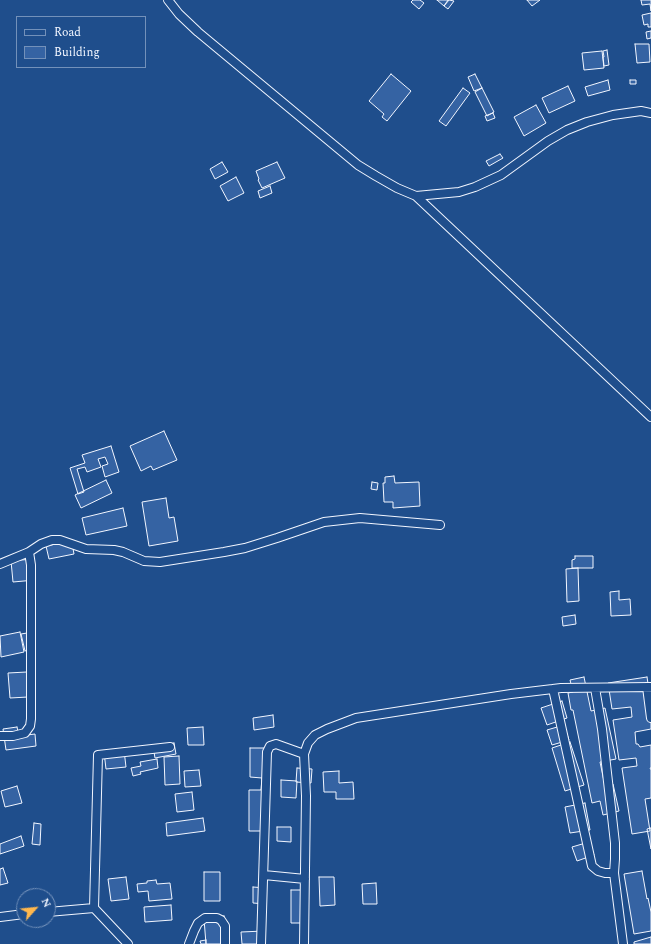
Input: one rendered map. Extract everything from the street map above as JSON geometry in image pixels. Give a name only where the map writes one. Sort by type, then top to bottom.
[{"type":"street","points":[[168,0],[179,14],[198,32],[358,164],[397,188],[416,196],[651,417]]},
{"type":"street","points":[[416,196],[459,192],[475,187],[501,174],[548,141],[567,130],[588,122],[613,115],[641,112],[651,113]]},
{"type":"street","points":[[0,564],[29,552],[41,544],[52,540],[60,540],[86,549],[114,550],[123,552],[144,561],[160,562],[245,548],[324,522],[360,518],[440,525]]},
{"type":"street","points":[[0,736],[13,736],[25,733],[30,726],[31,565],[29,552]]},
{"type":"street","points":[[304,944],[306,796],[304,754],[308,743],[315,735],[356,718],[511,694],[561,688],[649,687],[651,718]]},
{"type":"street","points":[[595,688],[602,729],[615,843],[614,874],[623,944]]},
{"type":"street","points":[[553,689],[592,866],[598,871],[614,874]]},
{"type":"street","points":[[261,944],[267,752],[270,746],[276,744],[304,754]]},
{"type":"street","points":[[128,944],[94,908],[98,755],[170,747]]},
{"type":"street","points":[[264,875],[305,879]]},
{"type":"street","points":[[56,911],[94,908]]},
{"type":"street","points":[[0,917],[16,915]]},
{"type":"street","points":[[189,944],[198,924],[205,918],[217,918],[221,920],[225,926],[225,944]]},
{"type":"building","points":[[413,0],[420,0],[424,3],[419,9],[411,2]]},
{"type":"building","points":[[437,0],[448,0],[444,6]]},
{"type":"building","points":[[449,0],[454,1],[448,9],[444,6]]},
{"type":"building","points":[[527,0],[540,0],[532,6]]},
{"type":"building","points":[[641,0],[651,0],[651,11],[650,4],[642,5]]},
{"type":"building","points":[[651,13],[651,27],[648,27],[648,24],[644,25],[642,15]]},
{"type":"building","points":[[651,31],[651,38],[647,39],[646,32]]},
{"type":"building","points":[[635,44],[649,44],[650,62],[637,63]]},
{"type":"building","points":[[607,50],[609,65],[604,66],[603,51]]},
{"type":"building","points":[[602,51],[604,68],[584,70],[582,53]]},
{"type":"building","points":[[391,74],[411,91],[387,121],[382,117],[384,114],[369,101]]},
{"type":"building","points":[[475,74],[482,88],[474,91],[468,77]]},
{"type":"building","points":[[608,80],[610,90],[588,96],[585,87]]},
{"type":"building","points":[[630,80],[636,80],[636,84],[630,84]]},
{"type":"building","points":[[568,86],[575,101],[549,113],[542,98]]},
{"type":"building","points":[[463,88],[470,93],[446,126],[439,121]]},
{"type":"building","points":[[482,88],[494,112],[487,116],[475,92]]},
{"type":"building","points":[[536,105],[546,123],[524,136],[514,117]]},
{"type":"building","points":[[493,113],[495,118],[487,121],[485,116]]},
{"type":"building","points":[[500,154],[503,158],[489,166],[486,161]]},
{"type":"building","points":[[222,162],[228,172],[215,179],[210,169]]},
{"type":"building","points":[[277,162],[285,178],[262,188],[256,171]]},
{"type":"building","points":[[236,177],[244,193],[228,201],[220,186]]},
{"type":"building","points":[[270,186],[272,193],[260,198],[258,191]]},
{"type":"building","points":[[164,431],[177,460],[153,470],[151,466],[141,471],[130,446]]},
{"type":"building","points":[[111,446],[119,472],[105,477],[102,466],[108,464],[105,457],[98,459],[101,467],[87,472],[85,467],[77,469],[84,492],[78,494],[70,468],[85,463],[82,455]]},
{"type":"building","points":[[394,476],[395,483],[419,482],[420,506],[393,508],[393,502],[384,502],[383,483],[385,483],[385,477]]},
{"type":"building","points":[[106,480],[112,493],[81,508],[75,495]]},
{"type":"building","points":[[372,482],[378,483],[377,490],[371,489]]},
{"type":"building","points":[[166,498],[169,518],[174,517],[178,541],[149,546],[142,502]]},
{"type":"building","points":[[123,508],[127,526],[86,535],[82,518]]},
{"type":"building","points":[[66,542],[72,543],[74,554],[49,559],[46,546]]},
{"type":"building","points":[[575,556],[593,556],[593,568],[572,568],[572,560],[575,559]]},
{"type":"building","points":[[32,559],[35,580],[13,582],[11,561]]},
{"type":"building","points":[[578,568],[579,601],[567,602],[566,569]]},
{"type":"building","points":[[619,591],[619,600],[630,599],[631,615],[611,616],[610,592]]},
{"type":"building","points":[[575,615],[576,624],[563,626],[562,617]]},
{"type":"building","points":[[20,632],[24,652],[1,657],[0,636]]},
{"type":"building","points":[[27,633],[31,649],[25,651],[21,634]]},
{"type":"building","points":[[27,672],[28,697],[10,698],[8,673]]},
{"type":"building","points":[[584,677],[591,711],[605,708],[616,759],[600,762],[605,786],[613,784],[619,811],[603,815],[600,801],[592,803],[573,710],[571,710],[568,693],[573,692],[570,680]]},
{"type":"building","points":[[647,677],[649,690],[651,693],[651,729],[635,732],[636,744],[640,747],[651,745],[651,798],[645,799],[650,831],[632,834],[622,768],[637,766],[636,758],[619,760],[613,720],[632,717],[631,707],[612,709],[608,683]]},
{"type":"building","points":[[562,701],[567,718],[547,725],[541,708]]},
{"type":"building","points":[[273,715],[274,727],[254,730],[253,718]]},
{"type":"building","points":[[564,725],[569,740],[552,745],[547,730]]},
{"type":"building","points":[[17,727],[19,736],[35,734],[36,746],[6,750],[3,729]]},
{"type":"building","points":[[203,727],[204,745],[188,745],[187,728]]},
{"type":"building","points":[[570,742],[584,785],[565,791],[552,748]]},
{"type":"building","points":[[174,743],[176,754],[155,758],[153,746]]},
{"type":"building","points":[[250,748],[270,748],[268,831],[249,831],[249,790],[261,790],[262,778],[250,777]]},
{"type":"building","points":[[124,750],[126,767],[106,769],[104,752]]},
{"type":"building","points":[[179,756],[180,784],[165,785],[164,757]]},
{"type":"building","points":[[157,759],[158,768],[140,772],[141,774],[133,776],[131,768],[141,766],[140,762]]},
{"type":"building","points":[[297,768],[312,769],[311,783],[296,782]]},
{"type":"building","points":[[199,770],[201,786],[185,787],[184,771]]},
{"type":"building","points":[[339,771],[339,783],[353,782],[354,799],[336,799],[336,792],[324,792],[323,772]]},
{"type":"building","points":[[281,780],[297,781],[296,798],[281,797]]},
{"type":"building","points":[[17,786],[22,803],[5,807],[1,791]]},
{"type":"building","points":[[192,792],[194,810],[177,812],[175,794]]},
{"type":"building","points":[[585,803],[590,830],[570,833],[565,807]]},
{"type":"building","points":[[203,818],[205,831],[167,836],[166,823]]},
{"type":"building","points":[[34,823],[41,824],[40,845],[32,844]]},
{"type":"building","points":[[277,827],[291,827],[291,842],[277,841]]},
{"type":"building","points":[[651,828],[651,849],[647,829]]},
{"type":"building","points":[[21,836],[24,846],[0,854],[0,844]]},
{"type":"building","points":[[589,842],[594,855],[577,861],[572,847]]},
{"type":"building","points":[[3,868],[8,883],[0,885],[0,869]]},
{"type":"building","points":[[642,871],[651,912],[651,931],[634,934],[624,874]]},
{"type":"building","points":[[204,872],[220,872],[220,901],[204,901]]},
{"type":"building","points":[[126,877],[129,899],[111,901],[108,879]]},
{"type":"building","points":[[319,877],[334,877],[335,905],[320,906]]},
{"type":"building","points":[[156,880],[157,884],[170,883],[172,899],[149,901],[148,891],[138,892],[137,884]]},
{"type":"building","points":[[376,883],[377,904],[363,904],[362,884]]},
{"type":"building","points":[[253,887],[266,888],[266,904],[253,903]]},
{"type":"building","points":[[291,890],[308,890],[307,923],[291,923]]},
{"type":"building","points":[[171,905],[172,920],[145,922],[144,907]]},
{"type":"building","points":[[224,916],[227,944],[206,944],[204,919]]},
{"type":"building","points":[[264,931],[260,944],[242,944],[241,932]]},
{"type":"building","points":[[651,937],[651,944],[634,944],[634,942]]},
{"type":"building","points":[[206,940],[206,944],[201,944],[200,941]]}]
